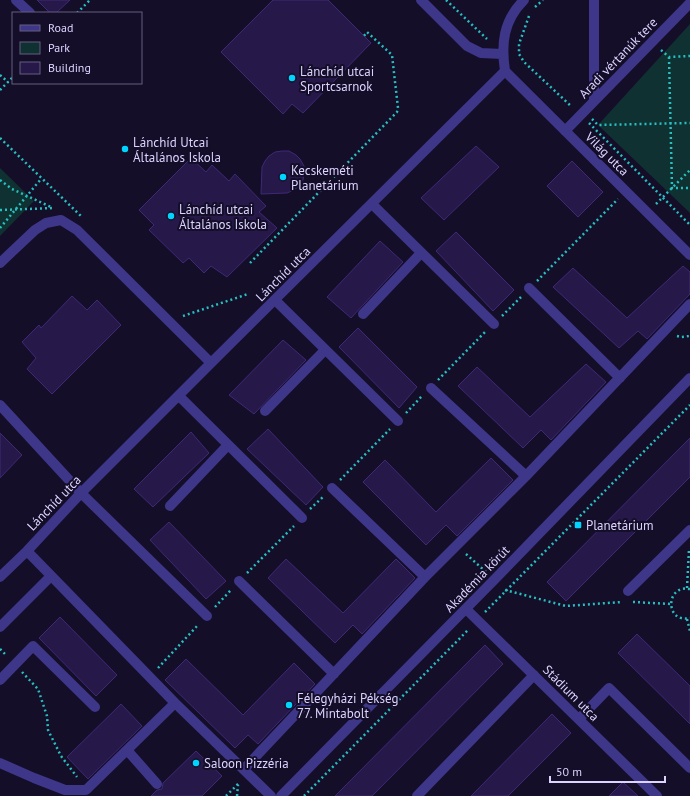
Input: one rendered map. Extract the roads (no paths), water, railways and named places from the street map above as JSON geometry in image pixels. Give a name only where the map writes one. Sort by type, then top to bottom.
[{"type":"street","points":[[16,0],[29,12]]},
{"type":"street","points":[[421,0],[467,46],[481,52],[502,54]]},
{"type":"street","points":[[505,72],[502,54],[506,27],[517,8],[524,0]]},
{"type":"street","points":[[594,0],[594,102]]},
{"type":"street","name":"Aradi vértanúk tere","points":[[565,131],[687,4]]},
{"type":"street","name":"Világ utca","points":[[505,72],[690,255]]},
{"type":"street","name":"Lánchíd utca","points":[[0,578],[81,493],[505,72]]},
{"type":"street","points":[[372,204],[494,324]]},
{"type":"street","points":[[0,263],[35,230],[46,223],[62,220],[77,230],[211,363]]},
{"type":"street","points":[[363,314],[421,253]]},
{"type":"street","points":[[529,288],[620,378]]},
{"type":"street","points":[[275,300],[398,421]]},
{"type":"street","points":[[246,771],[425,577],[526,476],[690,304]]},
{"type":"street","points":[[265,411],[325,350]]},
{"type":"street","name":"Akadémia körút","points":[[282,796],[690,378]]},
{"type":"street","points":[[431,388],[526,476]]},
{"type":"street","points":[[179,396],[302,518]]},
{"type":"street","points":[[0,405],[81,493],[207,616]]},
{"type":"street","points":[[170,506],[228,445]]},
{"type":"street","points":[[332,488],[425,577]]},
{"type":"street","points":[[628,592],[690,530]]},
{"type":"street","points":[[26,552],[175,703],[271,796]]},
{"type":"street","points":[[0,627],[51,576]]},
{"type":"street","points":[[239,581],[334,674]]},
{"type":"street","name":"Stádium utca","points":[[466,609],[657,796]]},
{"type":"street","points":[[0,680],[33,646],[94,707]]},
{"type":"street","points":[[417,796],[534,675]]},
{"type":"street","points":[[579,719],[609,688],[690,768]]},
{"type":"street","points":[[0,762],[34,778],[65,790],[86,790],[175,703]]},
{"type":"street","points":[[127,750],[157,784]]},
{"type":"place","name":"Lánchíd utcai Sportcsarnok","points":[[292,78]]},
{"type":"place","name":"Lánchíd Utcai Általános Iskola","points":[[125,149]]},
{"type":"place","name":"Kecskeméti Planetárium","points":[[283,177]]},
{"type":"place","name":"Lánchíd utcai Általános Iskola","points":[[171,216]]},
{"type":"place","name":"Planetárium","points":[[578,525]]},
{"type":"place","name":"Félegyházi Pékség 77. Mintabolt","points":[[289,705]]},
{"type":"place","name":"Saloon Pizzéria","points":[[196,763]]}]
